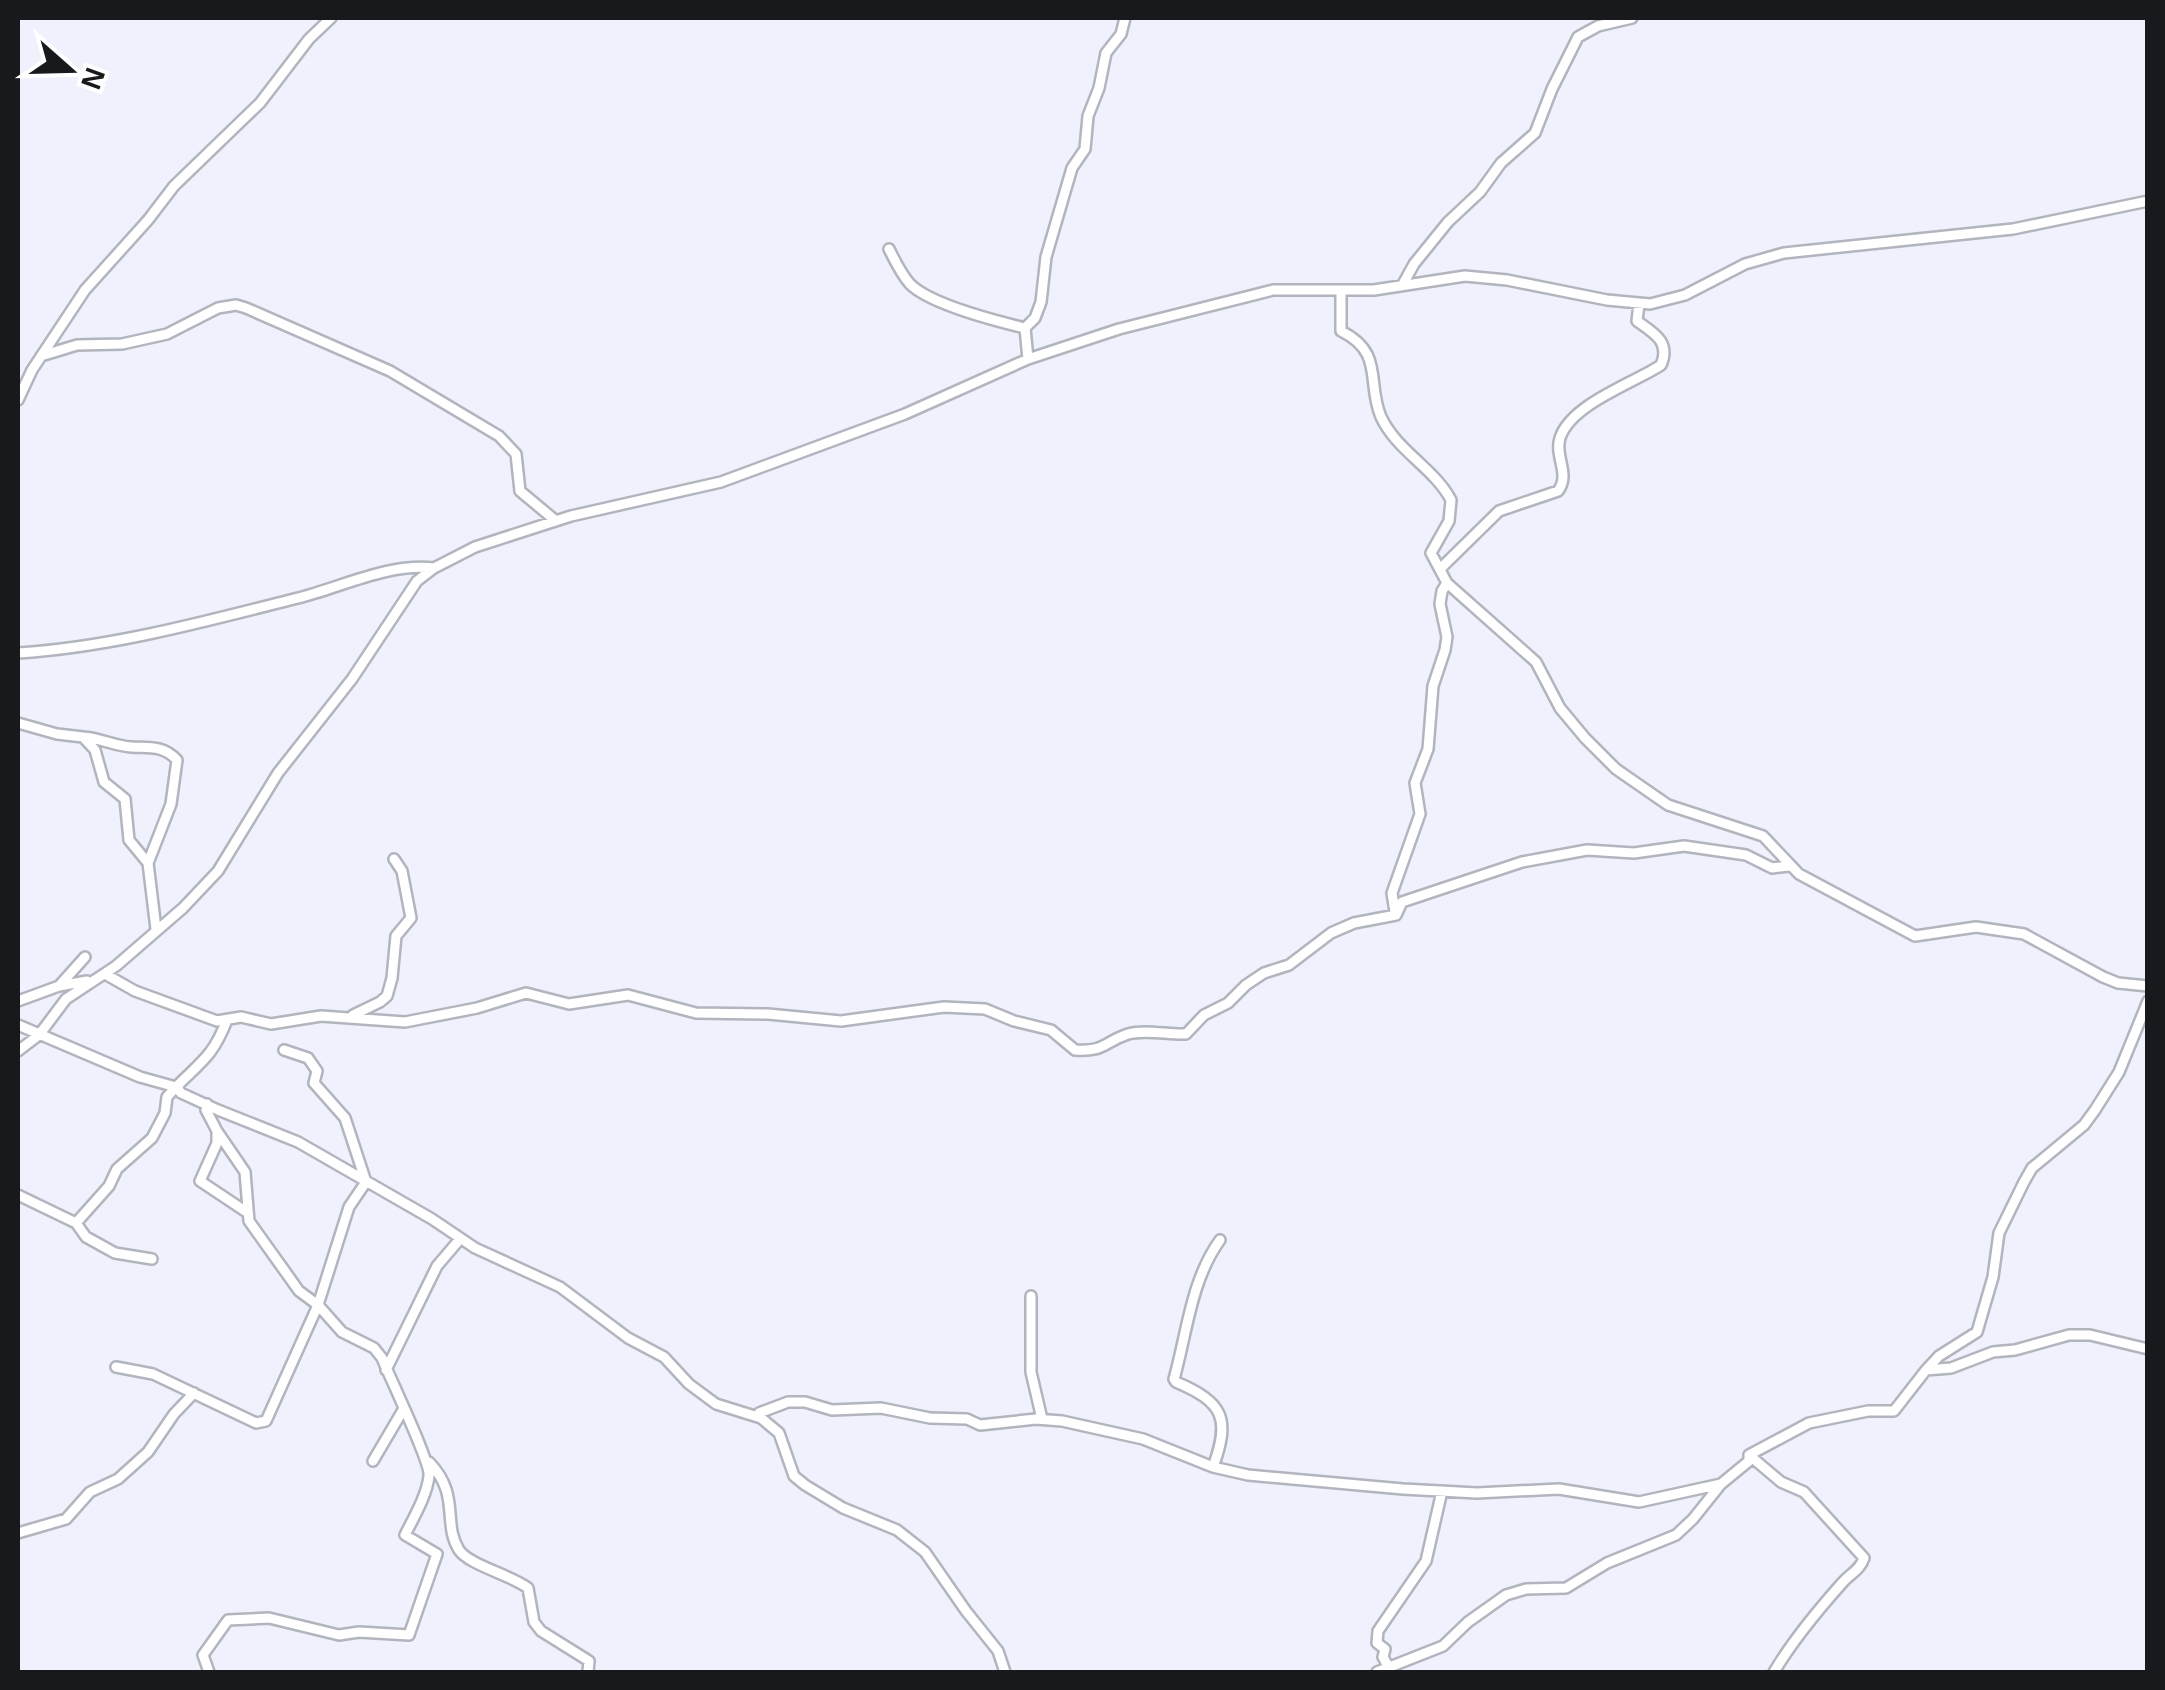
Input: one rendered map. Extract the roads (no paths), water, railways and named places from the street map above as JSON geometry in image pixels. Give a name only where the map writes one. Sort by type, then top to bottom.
[{"type":"street","points":[[18,400],[85,290],[174,186],[260,103],[309,39],[331,18]]},
{"type":"street","points":[[1025,328],[1036,318],[1046,257],[1072,168],[1085,148],[1088,116],[1106,54],[1121,34],[1125,18]]},
{"type":"street","points":[[1403,284],[1414,264],[1456,213],[1480,192],[1501,163],[1535,133],[1578,36],[1598,26],[1632,18]]},
{"type":"street","points":[[18,1051],[39,1035],[66,999],[104,974],[183,908],[218,871],[287,760],[352,679],[412,588],[434,568],[475,547],[556,521],[722,482],[905,414],[1028,359],[1108,332],[1273,290],[1374,290],[1450,276],[1481,277],[1640,304],[1659,303],[1685,295],[1745,264],[1784,253],[2013,230],[2148,201]]},
{"type":"street","points":[[889,249],[910,284],[923,294],[1025,328]]},
{"type":"street","points":[[1342,290],[1341,331],[1356,339],[1372,364],[1383,421],[1451,500],[1449,522],[1431,553],[1447,584],[1536,662],[1571,724],[1616,769],[1682,811],[1763,836],[1789,866],[1868,913],[1916,936],[1976,927],[2024,934],[2118,983],[2148,986]]},
{"type":"street","points":[[1440,569],[1498,511],[1558,491],[1564,475],[1558,447],[1568,424],[1609,393],[1661,365],[1664,345],[1660,337],[1637,321],[1640,304]]},
{"type":"street","points":[[42,356],[77,345],[122,344],[167,334],[218,308],[236,305],[259,312],[402,377],[499,436],[516,454],[520,491],[556,521]]},
{"type":"street","points":[[1025,328],[1028,359]]},
{"type":"street","points":[[18,653],[92,647],[297,598],[398,569],[434,568]]},
{"type":"street","points":[[1396,915],[1392,893],[1420,814],[1415,783],[1428,749],[1432,691],[1445,650],[1447,637],[1440,604],[1447,584]]},
{"type":"street","points":[[18,722],[57,734],[132,747],[146,745],[172,754],[177,760],[171,804],[148,863],[156,929]]},
{"type":"street","points":[[83,737],[94,750],[104,782],[125,799],[129,840],[148,863]]},
{"type":"street","points":[[1396,915],[1402,902],[1467,879],[1522,862],[1587,850],[1634,853],[1684,846],[1746,856],[1772,868],[1789,866]]},
{"type":"street","points":[[346,1018],[380,1002],[391,988],[396,936],[411,918],[402,871],[394,859]]},
{"type":"street","points":[[104,974],[135,992],[210,1019],[249,1018],[271,1024],[321,1016],[405,1022],[526,993],[569,1004],[628,995],[696,1013],[841,1021],[944,1006],[981,1008],[1051,1030],[1075,1050],[1093,1050],[1106,1048],[1132,1034],[1186,1034],[1204,1015],[1228,1003],[1246,984],[1290,965],[1331,934],[1354,923],[1396,915]]},
{"type":"street","points":[[59,986],[85,957]]},
{"type":"street","points":[[18,1001],[59,986],[91,980]]},
{"type":"street","points":[[1376,1672],[1443,1646],[1506,1595],[1566,1588],[1607,1562],[1676,1535],[1750,1456],[1816,1420],[1894,1411],[1939,1356],[1977,1332],[1993,1277],[2000,1233],[2024,1182],[2041,1159],[2084,1125],[2095,1110],[2120,1072],[2148,1001]]},
{"type":"street","points":[[178,1090],[177,1086],[206,1060],[227,1020]]},
{"type":"street","points":[[18,1025],[298,1142],[460,1239],[571,1294],[628,1338],[664,1357],[689,1384],[716,1404],[762,1418]]},
{"type":"street","points":[[284,1050],[308,1058],[317,1071],[314,1082],[345,1118],[366,1182]]},
{"type":"street","points":[[76,1223],[109,1186],[117,1169],[152,1138],[165,1113],[167,1096],[178,1090]]},
{"type":"street","points":[[207,1104],[206,1110],[217,1131],[245,1172],[249,1221],[299,1291],[342,1332],[374,1348],[429,1462],[447,1490],[458,1549],[528,1588],[534,1622],[540,1630],[589,1661],[588,1672]]},
{"type":"street","points":[[217,1131],[200,1180],[249,1214]]},
{"type":"street","points":[[116,1368],[142,1370],[256,1422],[266,1421],[318,1305],[350,1207],[366,1182]]},
{"type":"street","points":[[18,1195],[76,1223],[86,1237],[116,1253],[152,1259]]},
{"type":"street","points":[[386,1370],[437,1266],[460,1239]]},
{"type":"street","points":[[1214,1467],[1224,1436],[1215,1405],[1174,1379],[1184,1330],[1207,1262],[1220,1240]]},
{"type":"street","points":[[1031,1296],[1031,1372],[1042,1419]]},
{"type":"street","points":[[1926,1370],[1951,1368],[1993,1352],[2069,1335],[2090,1335],[2148,1349]]},
{"type":"street","points":[[18,1533],[66,1520],[90,1492],[118,1479],[154,1445],[174,1414],[194,1394]]},
{"type":"street","points":[[1005,1672],[998,1650],[925,1552],[897,1530],[843,1508],[805,1486],[794,1476],[778,1433],[759,1413],[805,1402],[832,1410],[881,1408],[930,1418],[967,1419],[980,1425],[1042,1419],[1143,1438],[1214,1467],[1286,1479],[1442,1491],[1559,1489],[1639,1502],[1721,1484]]},
{"type":"street","points":[[373,1460],[403,1410]]},
{"type":"street","points":[[1750,1456],[1782,1482],[1804,1492],[1864,1558],[1796,1639],[1774,1672]]},
{"type":"street","points":[[209,1672],[203,1656],[228,1620],[268,1618],[339,1635],[409,1635],[437,1554],[405,1535],[429,1478],[429,1462]]},
{"type":"street","points":[[1390,1668],[1383,1657],[1386,1650],[1377,1643],[1378,1630],[1426,1561],[1442,1491]]}]
